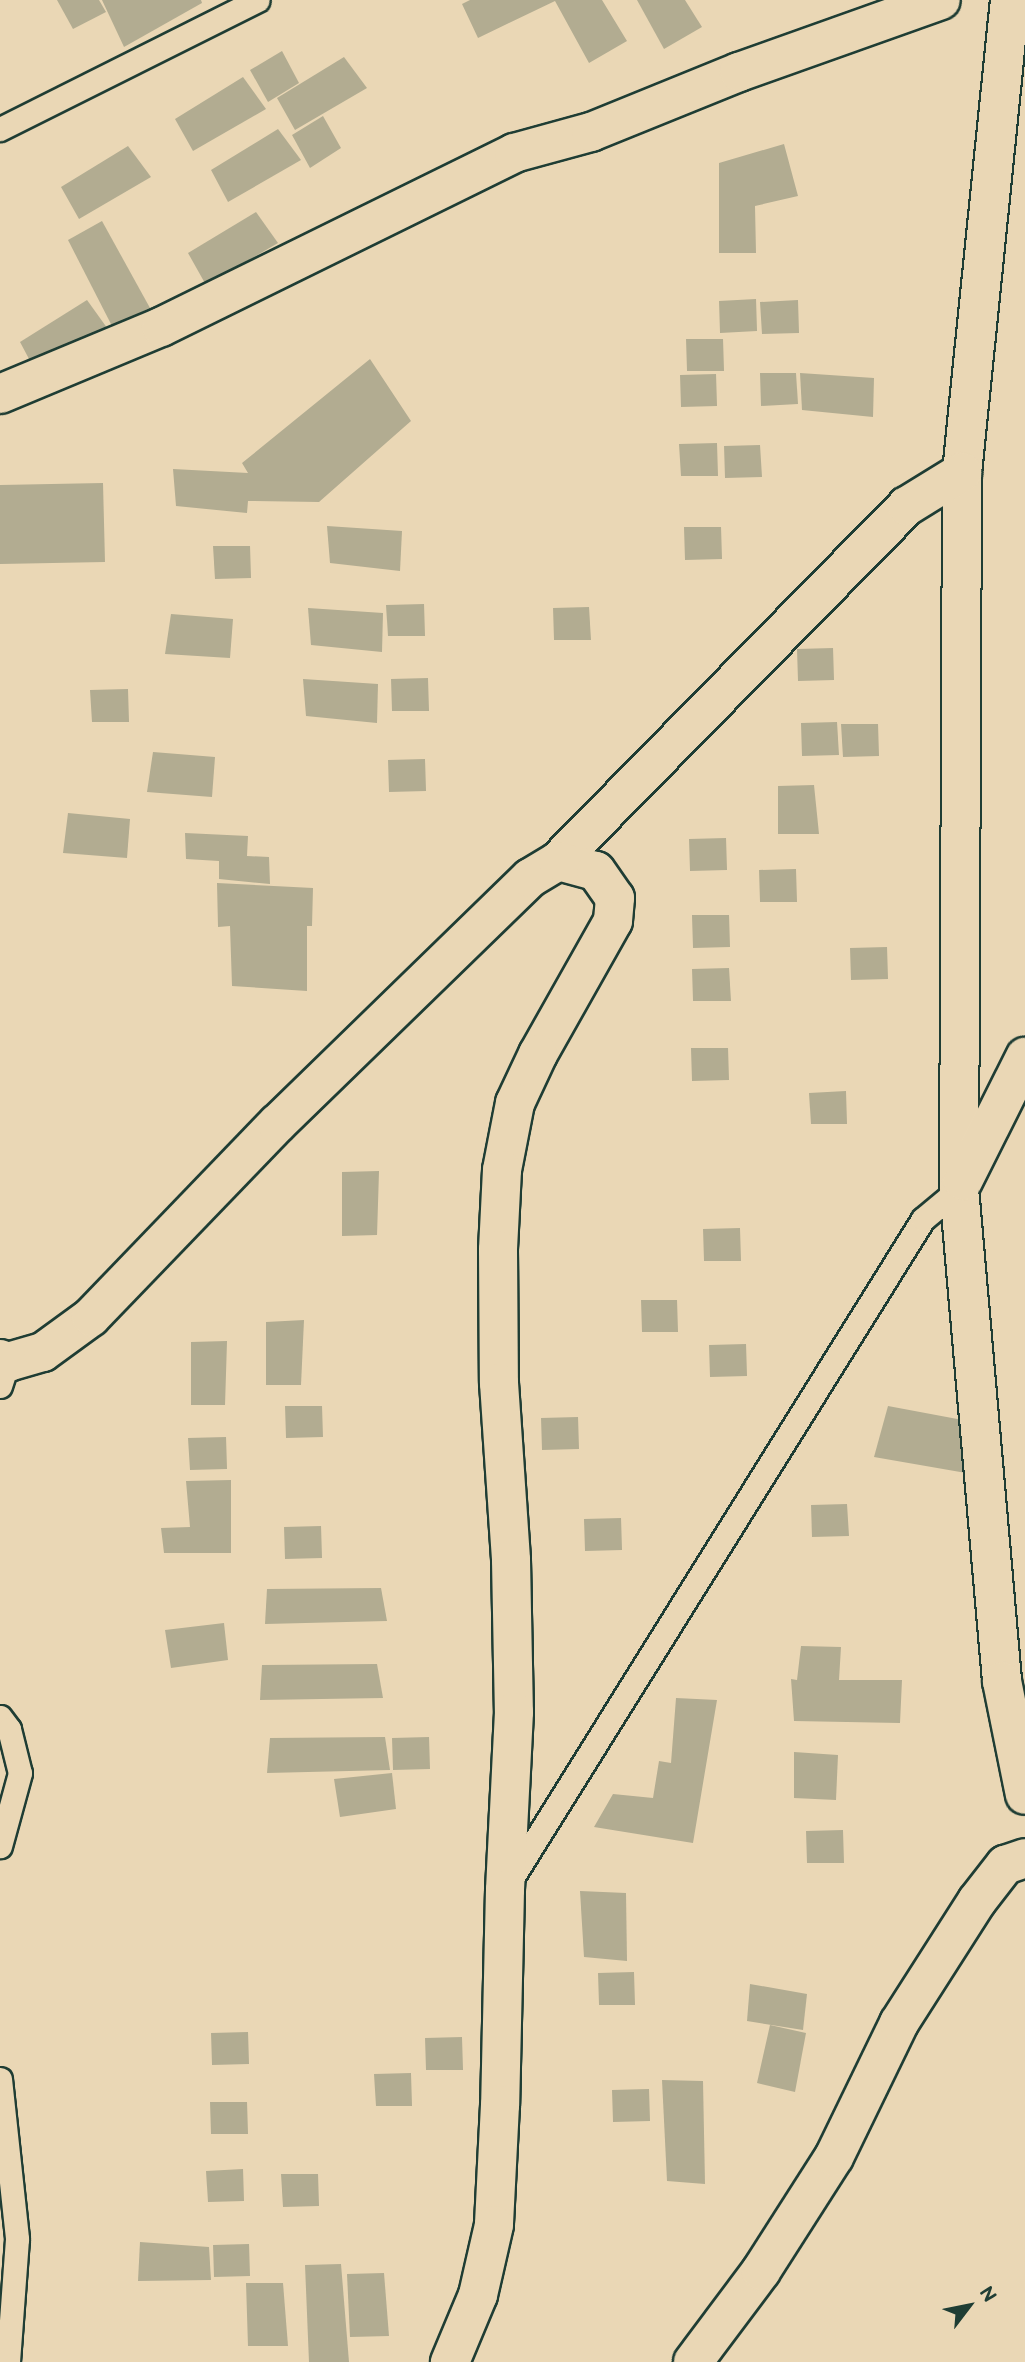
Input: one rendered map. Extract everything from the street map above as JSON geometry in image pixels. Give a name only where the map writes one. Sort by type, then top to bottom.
[{"type":"street","points":[[0,394],[161,327],[514,153],[591,132],[739,72],[941,0]]},
{"type":"street","points":[[1010,0],[962,472],[959,1189],[1014,1671],[1025,1795]]},
{"type":"street","points":[[3,1369],[43,1352],[92,1317],[286,1114],[530,878],[558,861],[907,506],[962,472]]},
{"type":"street","points":[[450,2362],[478,2295],[494,2225],[514,1712],[512,1560],[499,1383],[498,1251],[502,1170],[515,1103],[538,1054],[613,921],[615,898],[596,872],[558,861]]},
{"type":"street","points":[[959,1189],[1025,1058]]},
{"type":"street","points":[[693,2362],[761,2271],[834,2157],[899,2023],[977,1900],[1005,1866],[1025,1858]]},
{"type":"lane","points":[[0,130],[258,0]]},
{"type":"lane","points":[[505,1890],[923,1219],[959,1189]]},
{"type":"lane","points":[[0,1717],[9,1729],[20,1773],[0,1846]]},
{"type":"lane","points":[[0,2079],[17,2239],[8,2362]]},
{"type":"building","points":[[57,0],[99,0],[106,12],[73,29]]},
{"type":"building","points":[[102,0],[201,0],[202,3],[124,47]]},
{"type":"building","points":[[470,0],[602,0],[627,41],[589,63],[555,1],[478,38],[462,4]]},
{"type":"building","points":[[637,0],[685,0],[702,27],[664,49]]},
{"type":"building","points":[[282,51],[299,83],[268,102],[250,70]]},
{"type":"building","points":[[344,57],[367,88],[295,130],[277,98]]},
{"type":"building","points":[[243,77],[266,109],[193,151],[175,119]]},
{"type":"building","points":[[323,116],[341,148],[310,168],[292,135]]},
{"type":"building","points":[[278,129],[301,160],[228,202],[211,170]]},
{"type":"building","points":[[784,144],[798,196],[755,206],[756,253],[719,253],[719,163]]},
{"type":"building","points":[[128,146],[151,177],[79,219],[61,187]]},
{"type":"building","points":[[256,212],[278,243],[206,285],[188,253]]},
{"type":"building","points":[[102,221],[150,308],[112,326],[68,240]]},
{"type":"building","points":[[756,299],[757,331],[720,333],[719,301]]},
{"type":"building","points":[[87,300],[110,332],[37,374],[20,342]]},
{"type":"building","points":[[798,300],[799,333],[762,334],[760,302]]},
{"type":"building","points":[[686,339],[723,339],[724,371],[687,371]]},
{"type":"building","points":[[370,359],[411,421],[319,502],[248,501],[247,513],[176,506],[173,469],[248,473],[242,463]]},
{"type":"building","points":[[760,373],[796,373],[798,404],[761,406]]},
{"type":"building","points":[[800,373],[874,378],[873,417],[802,410]]},
{"type":"building","points":[[716,374],[717,406],[681,407],[680,375]]},
{"type":"building","points":[[717,443],[718,476],[681,476],[679,444]]},
{"type":"building","points":[[760,445],[762,477],[725,478],[724,446]]},
{"type":"building","points":[[103,483],[105,562],[0,564],[0,485]]},
{"type":"building","points":[[327,526],[402,531],[400,571],[330,563]]},
{"type":"building","points":[[684,527],[721,527],[722,559],[685,560]]},
{"type":"building","points":[[213,546],[250,546],[251,578],[215,579]]},
{"type":"building","points":[[424,604],[425,636],[388,636],[386,605]]},
{"type":"building","points":[[589,607],[591,640],[554,640],[553,608]]},
{"type":"building","points":[[308,608],[383,613],[382,652],[311,645]]},
{"type":"building","points":[[171,614],[233,619],[230,658],[165,654]]},
{"type":"building","points":[[833,648],[834,680],[798,681],[797,649]]},
{"type":"building","points":[[428,678],[429,711],[392,711],[391,679]]},
{"type":"building","points":[[303,679],[378,684],[377,723],[306,716]]},
{"type":"building","points":[[128,689],[129,722],[92,722],[90,690]]},
{"type":"building","points":[[837,722],[839,755],[802,756],[801,723]]},
{"type":"building","points":[[841,724],[878,724],[879,756],[843,757]]},
{"type":"building","points":[[153,752],[215,757],[212,797],[147,792]]},
{"type":"building","points":[[425,759],[426,791],[389,792],[388,760]]},
{"type":"building","points":[[814,785],[819,834],[778,834],[778,786]]},
{"type":"building","points":[[68,813],[130,819],[127,858],[63,853]]},
{"type":"building","points":[[185,833],[248,836],[247,856],[269,857],[270,884],[219,879],[219,861],[186,859]]},
{"type":"building","points":[[726,838],[727,870],[690,871],[689,839]]},
{"type":"building","points":[[796,869],[797,902],[760,902],[759,870]]},
{"type":"building","points":[[217,883],[313,888],[312,926],[307,926],[307,991],[232,986],[230,926],[218,927]]},
{"type":"building","points":[[692,915],[729,915],[730,947],[693,948]]},
{"type":"building","points":[[887,947],[888,979],[851,980],[850,948]]},
{"type":"building","points":[[729,968],[731,1001],[693,1001],[692,969]]},
{"type":"building","points":[[691,1048],[728,1048],[729,1080],[692,1081]]},
{"type":"building","points":[[846,1091],[847,1124],[811,1124],[809,1093]]},
{"type":"building","points":[[379,1171],[377,1235],[342,1236],[342,1172]]},
{"type":"building","points":[[740,1228],[741,1261],[704,1261],[703,1229]]},
{"type":"building","points":[[641,1300],[677,1300],[678,1332],[642,1332]]},
{"type":"building","points":[[304,1320],[301,1385],[266,1385],[266,1322]]},
{"type":"building","points":[[227,1341],[225,1405],[191,1405],[191,1342]]},
{"type":"building","points":[[746,1344],[747,1376],[710,1377],[709,1345]]},
{"type":"building","points":[[285,1406],[322,1406],[323,1437],[286,1438]]},
{"type":"building","points":[[888,1406],[968,1421],[966,1473],[874,1457]]},
{"type":"building","points":[[578,1417],[579,1449],[542,1450],[541,1418]]},
{"type":"building","points":[[226,1437],[227,1469],[190,1470],[188,1438]]},
{"type":"building","points":[[231,1480],[231,1553],[164,1553],[161,1528],[190,1527],[186,1481]]},
{"type":"building","points":[[847,1504],[849,1536],[812,1537],[811,1505]]},
{"type":"building","points":[[621,1518],[622,1550],[585,1551],[584,1519]]},
{"type":"building","points":[[321,1526],[322,1558],[285,1559],[284,1527]]},
{"type":"building","points":[[381,1588],[387,1621],[265,1624],[267,1589]]},
{"type":"building","points":[[224,1623],[228,1660],[171,1668],[165,1630]]},
{"type":"building","points":[[801,1646],[841,1647],[839,1680],[902,1680],[900,1723],[794,1721],[791,1679],[797,1680]]},
{"type":"building","points":[[377,1664],[383,1698],[260,1700],[262,1665]]},
{"type":"building","points":[[676,1698],[717,1700],[693,1843],[594,1827],[613,1794],[653,1798],[659,1761],[671,1763]]},
{"type":"building","points":[[385,1737],[390,1770],[267,1773],[270,1738]]},
{"type":"building","points":[[429,1737],[430,1769],[393,1770],[392,1738]]},
{"type":"building","points":[[794,1752],[838,1755],[836,1800],[794,1798]]},
{"type":"building","points":[[392,1773],[396,1809],[340,1817],[334,1779]]},
{"type":"building","points":[[843,1830],[844,1863],[807,1863],[806,1831]]},
{"type":"building","points":[[580,1891],[626,1893],[627,1961],[584,1957]]},
{"type":"building","points":[[634,1972],[635,2005],[599,2005],[598,1973]]},
{"type":"building","points":[[750,1984],[807,1994],[803,2030],[747,2021]]},
{"type":"building","points":[[770,2025],[806,2033],[795,2092],[757,2083]]},
{"type":"building","points":[[248,2032],[249,2064],[212,2065],[211,2033]]},
{"type":"building","points":[[462,2037],[463,2070],[426,2070],[425,2038]]},
{"type":"building","points":[[411,2073],[412,2106],[376,2106],[374,2074]]},
{"type":"building","points":[[662,2080],[703,2081],[705,2184],[667,2181]]},
{"type":"building","points":[[649,2089],[650,2121],[613,2122],[612,2090]]},
{"type":"building","points":[[210,2102],[247,2102],[248,2134],[211,2134]]},
{"type":"building","points":[[243,2169],[244,2201],[208,2202],[206,2171]]},
{"type":"building","points":[[281,2174],[318,2174],[319,2206],[283,2207]]},
{"type":"building","points":[[140,2242],[209,2247],[211,2280],[138,2281]]},
{"type":"building","points":[[249,2244],[250,2276],[214,2277],[213,2245]]},
{"type":"building","points":[[341,2264],[349,2362],[309,2362],[305,2265]]},
{"type":"building","points":[[384,2273],[389,2336],[350,2337],[347,2274]]},
{"type":"building","points":[[246,2283],[283,2283],[288,2346],[248,2346]]}]
